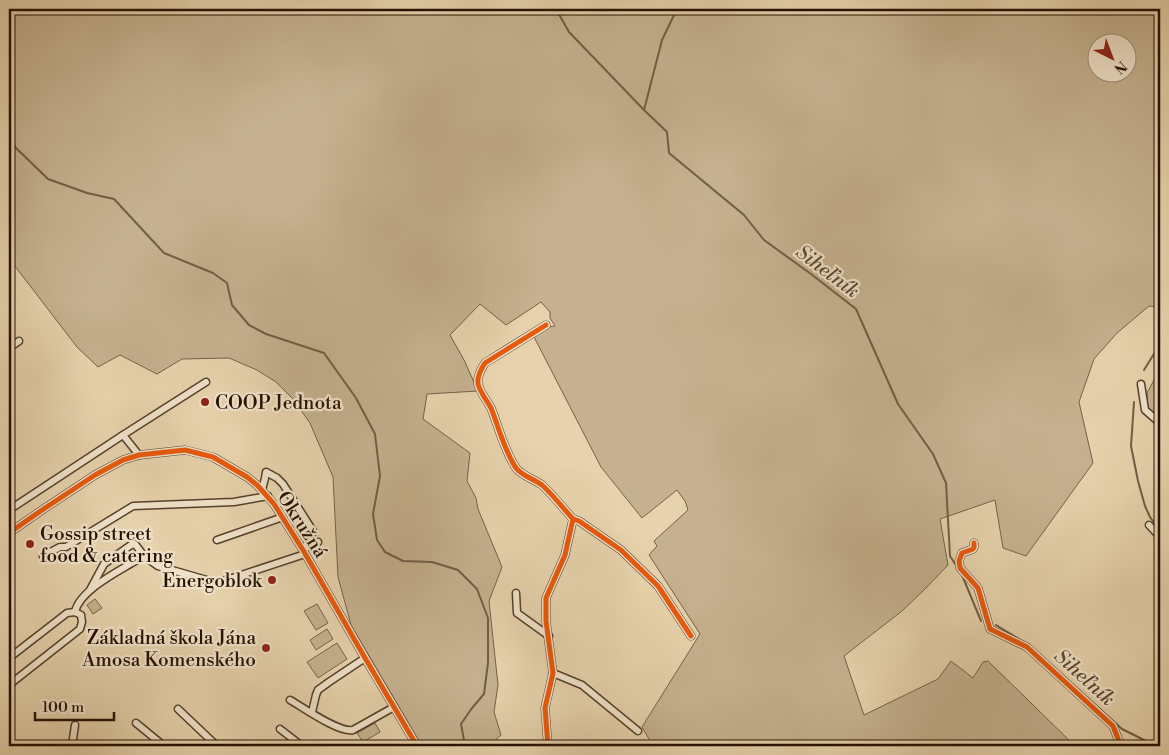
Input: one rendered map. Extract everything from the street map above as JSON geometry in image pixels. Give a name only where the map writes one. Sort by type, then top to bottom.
[{"type":"street","points":[[546,325],[485,363],[481,369],[478,384],[491,409],[506,449],[517,469],[548,490],[573,519],[579,521],[621,550],[649,576],[658,586],[691,636]]},
{"type":"street","points":[[9,348],[19,341]]},
{"type":"street","points":[[9,510],[206,382]]},
{"type":"street","points":[[1141,384],[1145,410],[1160,423]]},
{"type":"street","points":[[123,436],[139,455]]},
{"type":"street","name":"Okružná","points":[[9,533],[95,475],[123,460],[139,455],[185,450],[213,457],[247,477],[268,496],[283,517],[417,746]]},
{"type":"street","points":[[262,490],[266,472],[284,484],[313,531],[304,552]]},
{"type":"street","points":[[43,556],[60,547],[66,548],[133,506],[234,502],[268,496]]},
{"type":"street","points":[[216,540],[283,517]]},
{"type":"street","points":[[548,746],[545,708],[553,673],[546,621],[546,598],[565,555],[573,519]]},
{"type":"street","points":[[1149,525],[1160,537]]},
{"type":"street","points":[[90,590],[104,564],[130,545],[135,544],[144,556],[158,566],[217,583],[304,552],[318,542]]},
{"type":"street","points":[[974,543],[973,549],[962,553],[959,558],[959,564],[962,571],[978,588],[990,629],[1027,647],[1113,726],[1121,746]]},
{"type":"street","points":[[75,612],[76,605],[90,590],[144,556]]},
{"type":"street","points":[[516,593],[516,613],[549,636]]},
{"type":"street","points":[[9,658],[68,613],[75,612],[81,615],[80,629],[9,685]]},
{"type":"street","points":[[312,712],[318,690],[365,658]]},
{"type":"street","points":[[553,673],[582,685],[638,731]]},
{"type":"street","points":[[290,700],[334,726],[350,731],[394,707]]},
{"type":"street","points":[[178,709],[216,746]]},
{"type":"street","points":[[136,724],[164,746]]},
{"type":"street","points":[[72,746],[75,726]]},
{"type":"street","points":[[280,729],[302,746]]},
{"type":"shaded area","points":[[9,9],[1160,9],[1160,307],[1149,306],[1117,333],[1094,359],[1079,402],[1093,463],[1026,556],[1003,548],[995,500],[940,519],[948,565],[902,611],[844,656],[864,715],[938,679],[951,661],[973,678],[983,662],[988,661],[1075,746],[653,746],[642,727],[700,634],[649,555],[657,546],[654,541],[688,510],[685,501],[677,490],[642,518],[601,467],[533,335],[548,327],[555,326],[550,318],[550,312],[541,302],[506,325],[480,304],[450,335],[478,391],[427,394],[423,419],[470,453],[467,481],[476,498],[478,509],[502,567],[489,601],[498,685],[494,712],[501,735],[489,746],[422,746],[351,625],[338,577],[333,477],[310,423],[293,399],[276,382],[257,370],[229,358],[182,359],[157,374],[120,355],[98,367],[77,347],[11,261],[9,263]]},
{"type":"shaded area","points":[[1160,369],[1160,422],[1148,411],[1147,393]]},
{"type":"shaded area","points":[[95,599],[102,608],[93,614],[87,605]]},
{"type":"shaded area","points":[[317,604],[328,623],[316,630],[304,611]]},
{"type":"shaded area","points":[[327,629],[333,639],[316,650],[310,640]]},
{"type":"shaded area","points":[[337,643],[347,659],[318,678],[307,662]]},
{"type":"shaded area","points":[[375,723],[380,732],[363,742],[357,733]]},
{"type":"waterway","name":"Siheľník","points":[[556,9],[569,32],[667,132],[669,153],[744,215],[764,240],[856,309],[898,404],[933,454],[946,483],[950,556],[957,567]]},
{"type":"waterway","points":[[644,110],[662,40],[677,9]]},
{"type":"waterway","points":[[9,136],[16,148],[48,179],[87,193],[114,199],[164,253],[213,273],[227,283],[232,305],[249,325],[266,334],[324,353],[356,398],[375,434],[380,476],[373,514],[377,540],[385,552],[403,561],[432,562],[458,570],[477,589],[488,618],[488,663],[484,694],[461,724],[465,746]]},
{"type":"waterway","points":[[1144,370],[1160,344]]},
{"type":"waterway","points":[[1134,402],[1131,446],[1138,481],[1145,506],[1160,531]]},
{"type":"waterway","name":"Siheľník","points":[[962,575],[981,621]]},
{"type":"waterway","name":"Siheľník","points":[[996,625],[1024,642]]},
{"type":"waterway","name":"Siheľník","points":[[1058,671],[1122,729],[1156,746]]},
{"type":"cycle path","points":[[546,325],[485,363],[479,375],[478,384],[491,408],[505,446],[516,468],[542,485],[573,519]]},
{"type":"cycle path","points":[[9,533],[95,475],[123,460],[139,455],[185,450],[213,457],[247,477],[274,504],[303,550],[417,746]]},
{"type":"cycle path","points":[[548,746],[545,708],[553,673],[546,621],[546,598],[565,555],[573,519],[579,521],[621,550],[658,586],[691,636]]},
{"type":"cycle path","points":[[974,543],[973,549],[962,553],[959,561],[960,568],[978,588],[990,629],[1027,647],[1113,726],[1121,746]]},
{"type":"place","name":"COOP Jednota","points":[[205,402]]},
{"type":"place","name":"Gossip street food & catering","points":[[30,544]]},
{"type":"place","name":"Energoblok","points":[[272,580]]},
{"type":"place","name":"Základná škola Jána Amosa Komenského","points":[[266,648]]}]
